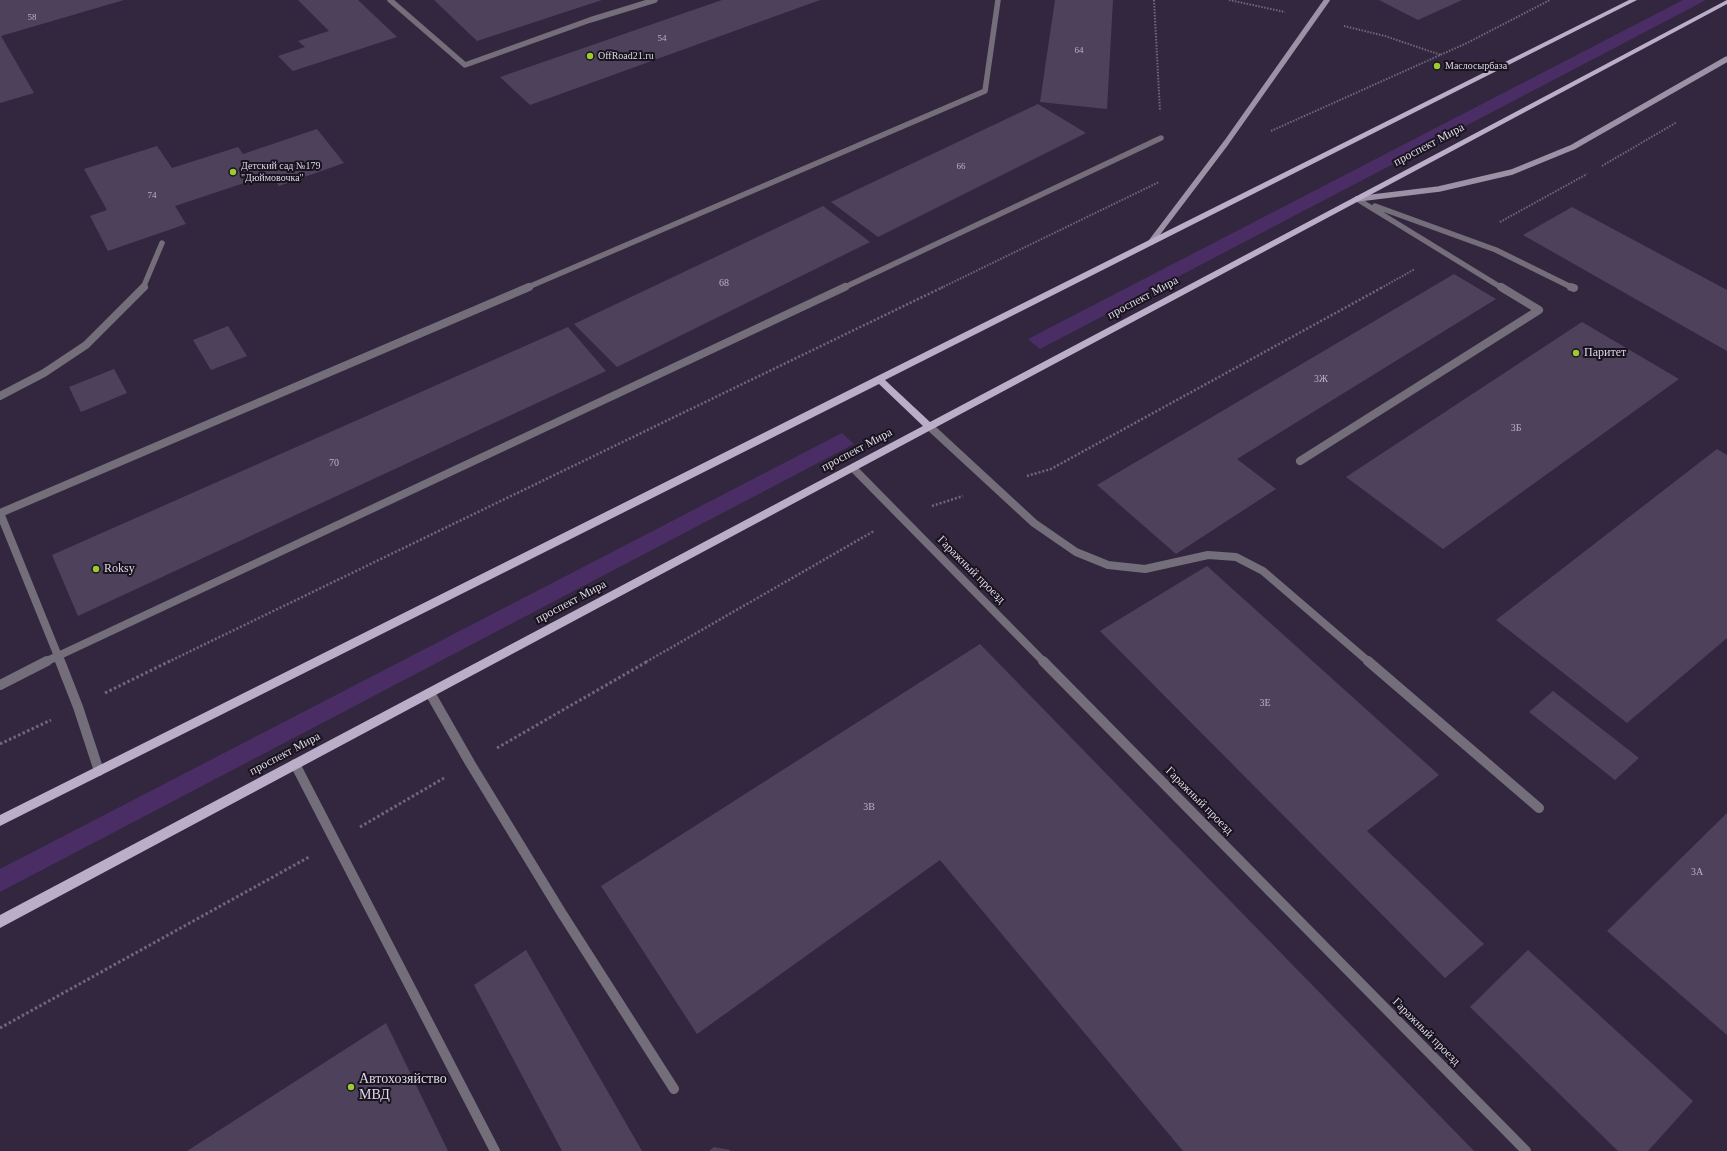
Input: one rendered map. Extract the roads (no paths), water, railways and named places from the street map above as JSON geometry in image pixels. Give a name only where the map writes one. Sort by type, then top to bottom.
[{"type":"main road","points":[[0,821],[1634,0]]},
{"type":"main road","name":"проспект Мира","points":[[0,922],[1727,2]]},
{"type":"main road","points":[[879,379],[930,427]]},
{"type":"street","points":[[390,0],[465,65],[590,20],[655,0]]},
{"type":"street","points":[[99,772],[78,707],[0,513],[985,91],[998,0]]},
{"type":"street","points":[[1151,242],[1226,143],[1327,0]]},
{"type":"street","points":[[1357,199],[1439,189],[1512,172],[1573,147],[1727,59]]},
{"type":"street","points":[[0,685],[58,656],[1161,138]]},
{"type":"street","points":[[1357,199],[1496,250],[1574,288]]},
{"type":"street","points":[[1300,462],[1539,310],[1357,199]]},
{"type":"street","points":[[0,396],[44,374],[86,345],[144,287],[162,243]]},
{"type":"street","points":[[930,427],[1034,523],[1076,552],[1108,565],[1145,569],[1208,555],[1236,557],[1263,571],[1539,808]]},
{"type":"street","name":"Гаражный проезд","points":[[853,468],[902,516],[1526,1151]]},
{"type":"street","points":[[430,693],[470,763],[561,912],[674,1089]]},
{"type":"street","points":[[295,764],[495,1151]]},
{"type":"place","name":"OffRoad21.ru","points":[[590,56]]},
{"type":"place","name":"Маслосырбаза","points":[[1437,66]]},
{"type":"place","name":"Детский сад №179 \"Дюймовочка\"","points":[[233,172]]},
{"type":"place","name":"Паритет","points":[[1576,353]]},
{"type":"place","name":"Roksy","points":[[96,569]]},
{"type":"place","name":"Автохозяйство МВД","points":[[351,1087]]}]
